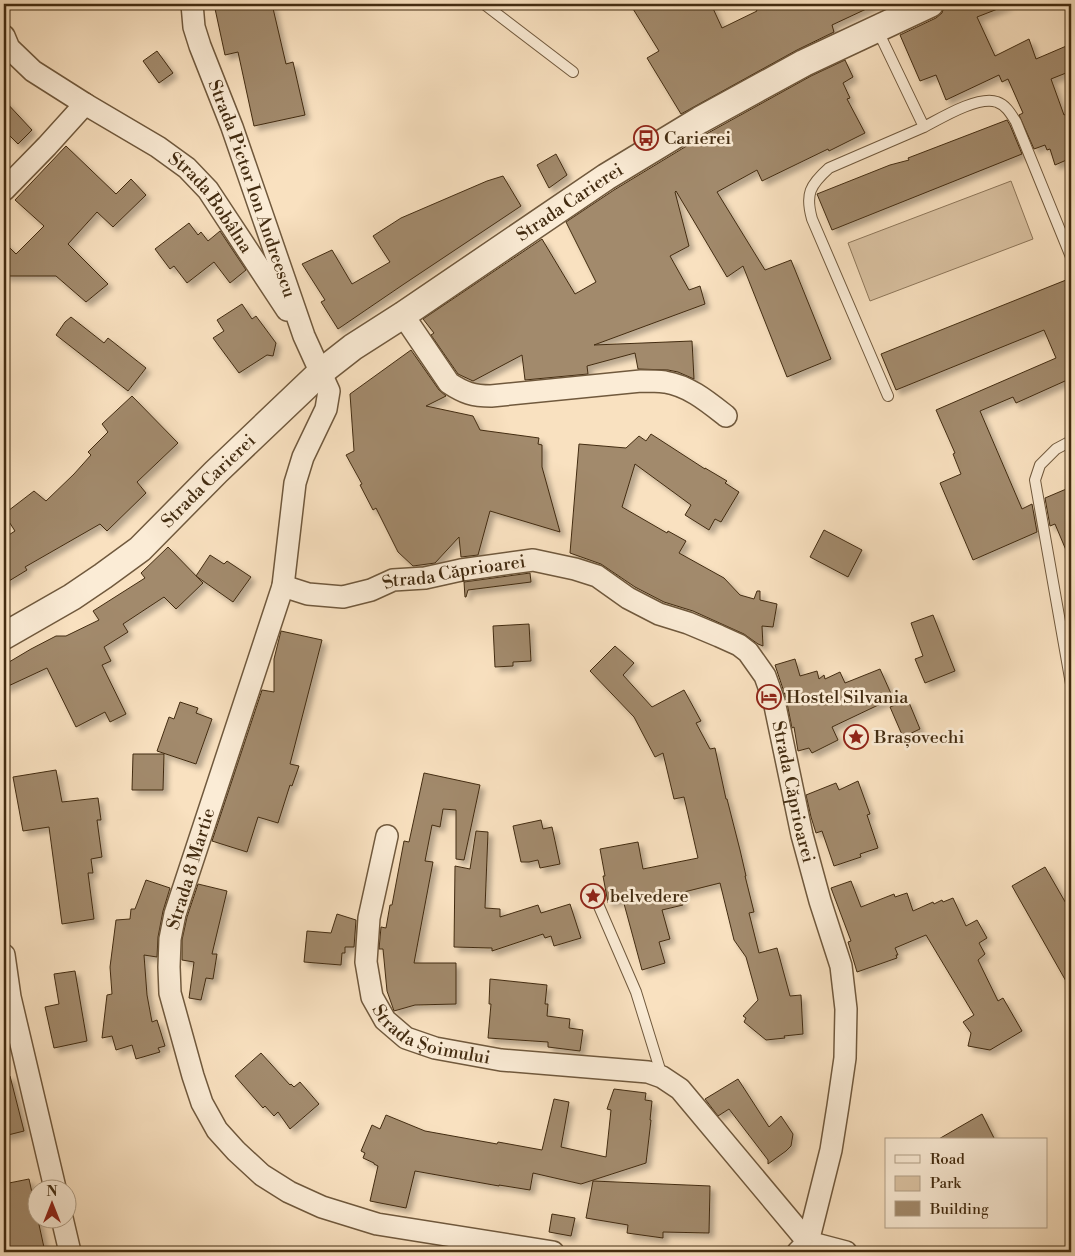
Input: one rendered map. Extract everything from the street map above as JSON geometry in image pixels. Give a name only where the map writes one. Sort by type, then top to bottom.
[{"type":"street","name":"Strada Pictor Ion Andreescu","points":[[192,4],[194,26],[200,46],[232,127],[304,336],[321,372]]},
{"type":"street","name":"Strada Carierei","points":[[4,636],[72,597],[140,549],[216,472],[321,372],[353,347],[606,177],[654,147],[804,63],[930,4]]},
{"type":"street","name":"Strada Bobâlna","points":[[4,36],[9,48],[32,71],[158,147],[187,168],[208,190],[304,336]]},
{"type":"street","points":[[4,190],[85,104]]},
{"type":"street","points":[[403,315],[450,383],[460,391],[480,396],[491,396],[641,381],[664,382],[682,386],[701,396],[726,416]]},
{"type":"street","name":"Strada 8 Martie","points":[[321,372],[329,391],[326,409],[304,457],[295,483],[283,586],[175,914],[170,939],[168,967],[170,993],[202,1104],[217,1130],[262,1175],[290,1192],[322,1207],[377,1224],[553,1252]]},
{"type":"street","name":"Strada Căprioarei","points":[[283,586],[308,594],[343,597],[370,590],[393,580],[425,578],[461,570],[533,560],[597,576],[628,598],[659,614],[688,623],[719,636],[739,645],[748,652],[765,676],[774,701],[802,835],[840,966],[846,1009],[845,1058],[831,1150],[807,1249]]},
{"type":"street","name":"Strada Șoimului","points":[[387,836],[369,918],[366,962],[372,997],[384,1020],[406,1038],[435,1048],[501,1060],[648,1072],[662,1078],[680,1089],[807,1249]]},
{"type":"street","points":[[4,955],[10,997],[53,1178]]},
{"type":"street","points":[[64,1228],[70,1252]]},
{"type":"street","points":[[807,1249],[846,1252]]},
{"type":"lane","points":[[484,4],[572,72]]},
{"type":"lane","points":[[877,28],[924,127]]},
{"type":"lane","points":[[888,396],[812,219],[808,205],[811,188],[817,178],[829,168],[974,103],[998,102],[1010,112],[1016,122],[1071,257]]},
{"type":"lane","points":[[1071,440],[1056,449],[1040,465],[1035,480],[1071,684]]},
{"type":"lane","points":[[598,904],[636,992],[662,1078]]},
{"type":"green space","points":[[1011,181],[1033,239],[870,301],[848,243]]},
{"type":"building","points":[[214,4],[272,4],[286,64],[293,62],[305,115],[254,126],[238,52],[225,55]]},
{"type":"building","points":[[630,4],[711,4],[722,28],[757,11],[753,4],[877,4],[832,25],[834,32],[797,50],[681,114],[647,58],[659,51]]},
{"type":"building","points":[[951,4],[1008,4],[977,17],[995,56],[1029,39],[1036,59],[1071,44],[1071,71],[1051,79],[1064,115],[1071,112],[1071,158],[1055,165],[1050,149],[1047,150],[1045,145],[1034,149],[1019,115],[1023,113],[1008,79],[1002,82],[999,75],[946,100],[936,75],[920,81],[900,35],[936,18],[942,13],[944,7]]},
{"type":"building","points":[[157,51],[173,73],[159,83],[143,61]]},
{"type":"building","points":[[845,60],[853,77],[843,83],[850,98],[847,99],[865,133],[762,181],[757,170],[717,192],[765,270],[791,260],[831,359],[787,377],[743,266],[727,277],[676,191],[689,246],[670,256],[689,290],[700,286],[705,304],[594,345],[692,341],[694,379],[668,370],[638,369],[635,353],[587,366],[588,374],[525,380],[522,355],[473,381],[458,374],[431,335],[434,333],[423,319],[542,239],[575,294],[596,282],[566,222],[614,190],[708,133],[811,76]]},
{"type":"building","points":[[4,100],[32,130],[18,144],[4,130]]},
{"type":"building","points":[[1007,120],[1022,154],[832,230],[817,194],[890,165],[909,160],[908,158]]},
{"type":"building","points":[[66,146],[116,194],[131,179],[146,195],[113,227],[97,212],[68,244],[108,284],[86,302],[56,276],[4,276],[4,242],[16,254],[44,226],[15,200]]},
{"type":"building","points":[[556,154],[567,175],[549,188],[537,165]]},
{"type":"building","points":[[503,176],[521,206],[338,329],[321,302],[325,300],[302,264],[332,250],[352,284],[390,262],[373,236],[401,218]]},
{"type":"building","points":[[189,223],[198,235],[201,232],[208,241],[220,231],[246,270],[230,283],[214,262],[187,283],[174,266],[170,269],[155,249]]},
{"type":"building","points":[[1066,280],[1071,293],[1071,394],[1065,381],[1016,403],[1013,397],[980,411],[1022,509],[1032,504],[1037,532],[973,560],[940,483],[961,474],[953,454],[955,453],[936,410],[1056,358],[1044,330],[896,390],[881,354]]},
{"type":"building","points":[[242,304],[252,319],[256,316],[276,343],[273,356],[267,355],[239,373],[213,338],[224,331],[217,320]]},
{"type":"building","points":[[71,317],[104,343],[108,338],[146,368],[128,391],[56,335]]},
{"type":"building","points":[[411,350],[439,390],[446,396],[426,406],[473,416],[480,430],[539,438],[538,444],[542,445],[542,467],[560,532],[490,511],[478,555],[461,557],[459,537],[435,563],[413,566],[398,552],[376,508],[373,510],[360,485],[362,484],[346,455],[354,451],[350,394]]},
{"type":"building","points":[[132,396],[178,443],[137,482],[146,493],[107,531],[100,524],[25,567],[27,570],[4,584],[4,538],[15,531],[4,514],[34,491],[46,501],[91,455],[88,452],[108,432],[102,424]]},
{"type":"building","points":[[651,434],[727,481],[725,483],[739,492],[721,522],[715,519],[709,530],[685,515],[691,505],[635,464],[622,507],[667,533],[668,531],[686,541],[679,553],[724,578],[740,595],[754,599],[757,591],[760,591],[760,600],[777,604],[773,627],[762,626],[763,646],[744,634],[693,611],[664,602],[635,587],[601,564],[570,553],[579,444],[626,448],[639,436],[646,441]]},
{"type":"building","points":[[1071,487],[1071,562],[1055,524],[1050,526],[1045,498]]},
{"type":"building","points":[[824,530],[862,550],[848,577],[810,557]]},
{"type":"building","points":[[168,547],[203,583],[176,609],[164,597],[123,624],[128,632],[104,647],[111,661],[102,665],[126,714],[110,722],[105,712],[76,727],[47,668],[4,688],[4,665],[56,636],[66,636],[99,620],[93,611],[145,578],[141,573]]},
{"type":"building","points":[[210,555],[224,564],[227,561],[251,577],[233,602],[196,576]]},
{"type":"building","points":[[530,573],[531,582],[468,590],[465,597],[464,582]]},
{"type":"building","points":[[933,615],[955,671],[925,683],[915,659],[923,656],[911,623]]},
{"type":"building","points":[[529,624],[531,661],[513,662],[513,666],[495,667],[493,626]]},
{"type":"building","points":[[281,631],[322,640],[290,764],[299,766],[292,786],[290,785],[278,823],[258,817],[247,852],[212,841],[262,690],[274,692],[274,659]]},
{"type":"building","points":[[615,646],[634,663],[623,675],[652,707],[684,690],[701,721],[696,723],[710,749],[715,748],[754,912],[749,913],[759,953],[777,948],[790,996],[801,995],[803,1034],[766,1040],[744,1022],[746,1018],[743,1016],[758,1000],[746,957],[734,940],[720,883],[680,893],[683,905],[662,910],[670,939],[659,942],[665,963],[642,970],[623,900],[608,903],[600,849],[638,842],[643,869],[698,858],[684,797],[674,799],[663,753],[655,757],[634,717],[590,671]]},
{"type":"building","points":[[795,659],[800,676],[817,671],[819,679],[824,675],[825,679],[840,672],[845,683],[880,669],[893,698],[832,727],[838,740],[812,753],[809,748],[798,751],[794,727],[792,728],[786,698],[775,665]]},
{"type":"building","points":[[908,700],[920,729],[903,737],[890,707]]},
{"type":"building","points":[[180,702],[198,708],[196,713],[212,719],[196,764],[157,751],[169,717],[174,719]]},
{"type":"building","points":[[133,754],[164,754],[163,790],[132,790]]},
{"type":"building","points":[[56,770],[62,802],[98,798],[101,820],[97,820],[102,857],[91,859],[93,873],[88,873],[94,919],[62,924],[49,827],[23,831],[13,777]]},
{"type":"building","points":[[424,773],[480,785],[464,860],[456,859],[456,810],[443,809],[440,827],[432,825],[425,861],[433,862],[414,963],[456,963],[456,1004],[415,1005],[394,1011],[387,991],[383,949],[379,949],[381,927],[386,928],[404,841],[409,842]]},
{"type":"building","points":[[858,781],[870,814],[867,815],[878,848],[860,854],[861,857],[834,866],[822,831],[816,833],[806,795],[836,783],[839,790]]},
{"type":"building","points":[[541,820],[543,829],[552,827],[560,864],[540,868],[538,860],[521,862],[513,826]]},
{"type":"building","points":[[476,831],[488,832],[485,908],[500,909],[500,917],[538,905],[541,913],[570,904],[581,938],[554,946],[551,936],[545,938],[543,934],[492,951],[492,948],[454,947],[455,866],[470,869]]},
{"type":"building","points":[[1045,867],[1071,912],[1071,990],[1012,886]]},
{"type":"building","points":[[146,880],[170,888],[158,937],[157,957],[144,955],[147,995],[152,1022],[157,1020],[165,1046],[158,1048],[160,1052],[136,1059],[132,1045],[116,1050],[112,1036],[102,1038],[107,995],[112,994],[110,967],[116,920],[130,919],[131,909],[135,909]]},
{"type":"building","points":[[851,881],[861,907],[894,894],[895,897],[907,893],[913,911],[933,902],[934,904],[953,898],[966,926],[977,920],[987,938],[979,943],[985,954],[978,960],[998,1001],[1003,998],[1022,1031],[990,1050],[968,1046],[971,1033],[963,1022],[974,1015],[926,935],[895,948],[898,955],[896,955],[897,958],[857,972],[848,942],[851,941],[831,888]]},
{"type":"building","points":[[198,884],[227,891],[212,954],[217,954],[213,979],[206,978],[201,1000],[189,998],[194,962],[182,960],[182,940],[187,917]]},
{"type":"building","points":[[337,914],[356,920],[354,947],[345,947],[345,953],[342,953],[341,965],[304,962],[307,931],[331,933]]},
{"type":"building","points":[[75,971],[87,1041],[54,1048],[45,1007],[59,1004],[54,974]]},
{"type":"building","points":[[490,979],[547,985],[545,1004],[548,1004],[547,1016],[570,1019],[569,1028],[583,1030],[580,1051],[548,1047],[548,1042],[488,1038],[491,1004],[489,1004]]},
{"type":"building","points":[[261,1053],[290,1085],[294,1087],[300,1082],[319,1104],[290,1129],[278,1112],[274,1116],[265,1106],[263,1108],[235,1076]]},
{"type":"building","points":[[10,1076],[24,1131],[4,1136],[4,1077]]},
{"type":"building","points":[[738,1079],[769,1127],[781,1116],[793,1134],[791,1146],[768,1164],[768,1160],[729,1109],[718,1116],[705,1099]]},
{"type":"building","points":[[614,1089],[646,1093],[645,1100],[652,1101],[646,1163],[581,1184],[533,1173],[530,1190],[415,1171],[406,1208],[370,1201],[378,1166],[363,1158],[365,1153],[361,1151],[372,1125],[380,1129],[386,1115],[425,1131],[542,1150],[554,1099],[569,1102],[561,1147],[606,1157],[611,1110],[607,1109]]},
{"type":"building","points":[[982,1114],[994,1138],[940,1138]]},
{"type":"building","points":[[28,1179],[28,1228],[40,1228],[45,1252],[11,1252],[4,1220],[4,1184]]},
{"type":"building","points":[[593,1181],[710,1186],[709,1233],[663,1232],[663,1238],[627,1233],[628,1225],[586,1218]]},
{"type":"building","points":[[552,1214],[575,1218],[571,1236],[549,1232]]},
{"type":"place","name":"Carierei","points":[[646,138]]},
{"type":"place","name":"Hostel Silvania","points":[[769,697]]},
{"type":"place","name":"Brașovechi","points":[[856,737]]},
{"type":"place","name":"belvedere","points":[[593,896]]}]
